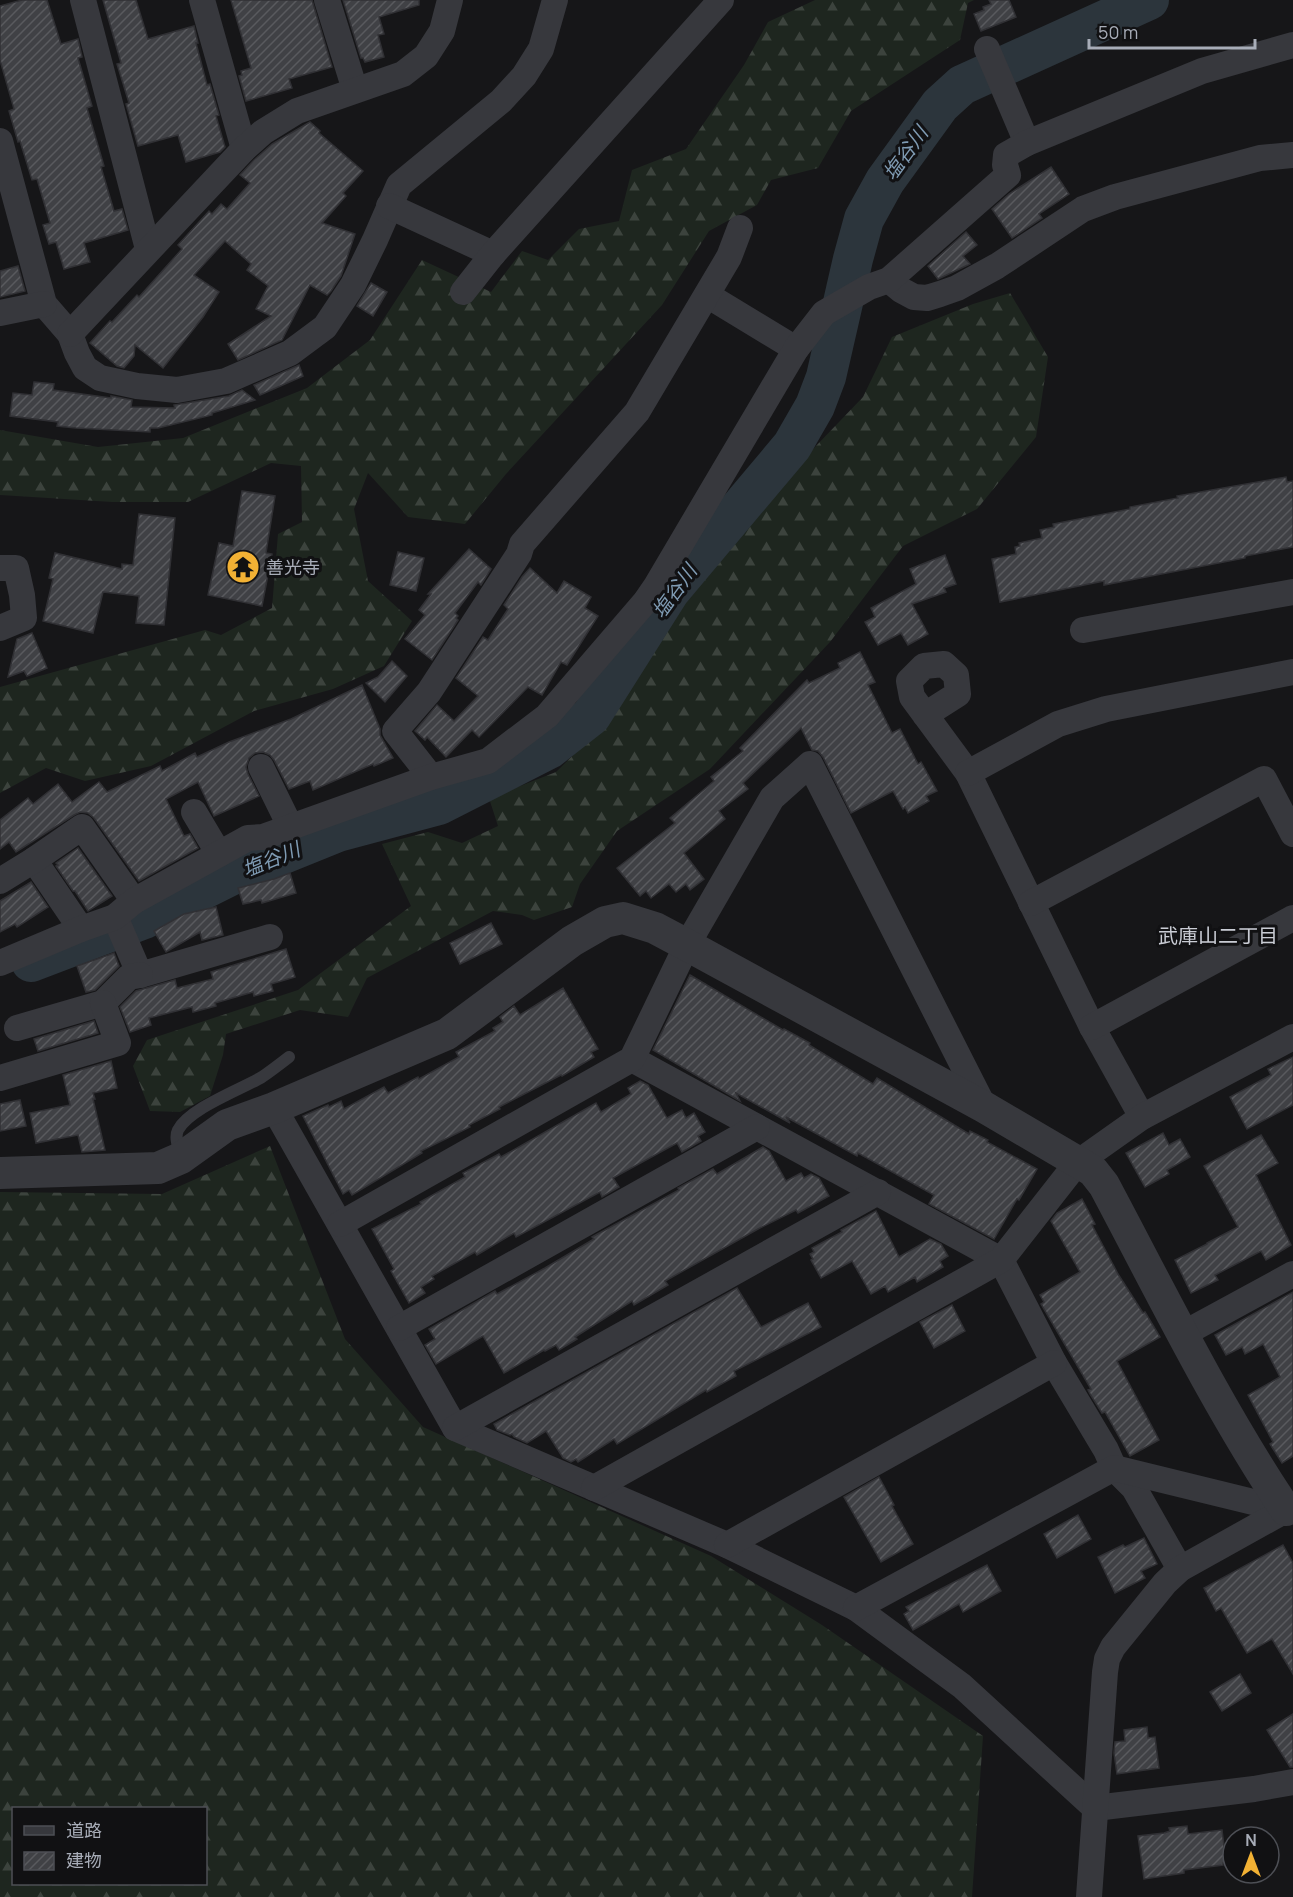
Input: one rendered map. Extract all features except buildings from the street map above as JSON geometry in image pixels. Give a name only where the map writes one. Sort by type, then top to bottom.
[{"type":"street","points":[[82,0],[148,249]]},
{"type":"street","points":[[202,0],[244,149]]},
{"type":"street","points":[[327,0],[355,90]]},
{"type":"street","points":[[70,334],[148,249],[263,132],[297,111],[403,74],[426,56],[442,31],[450,0]]},
{"type":"street","points":[[0,141],[44,304],[70,334],[85,368],[100,378],[137,386],[177,390],[226,381],[290,353],[325,327],[353,285],[399,185],[501,101],[524,76],[541,49],[555,0]]},
{"type":"street","points":[[463,292],[493,254],[720,0]]},
{"type":"street","points":[[0,963],[125,909],[248,838],[263,837],[431,777],[488,761],[548,716],[645,602],[823,301],[889,280],[1008,175],[1005,165],[1006,155],[1027,144],[1202,71],[1293,45]]},
{"type":"street","points":[[987,49],[1027,144]]},
{"type":"street","points":[[889,280],[914,297],[927,298],[940,294],[957,288],[996,266],[1083,209],[1115,197],[1260,158],[1293,155]]},
{"type":"street","points":[[389,206],[493,254]]},
{"type":"street","points":[[431,777],[395,731],[429,692],[519,554],[522,544],[637,412],[729,257],[740,228]]},
{"type":"street","points":[[707,296],[796,349]]},
{"type":"street","points":[[0,313],[44,304]]},
{"type":"street","points":[[0,568],[16,568],[24,618],[0,628]]},
{"type":"street","points":[[1083,630],[1293,592]]},
{"type":"street","points":[[968,773],[1058,724],[1106,709],[1293,672]]},
{"type":"street","points":[[925,715],[968,773],[1092,1027],[1142,1117]]},
{"type":"street","points":[[340,1224],[632,1059],[687,945],[772,798],[810,764],[984,1107]]},
{"type":"street","points":[[261,767],[290,826]]},
{"type":"street","points":[[1030,903],[1264,779],[1293,834]]},
{"type":"street","points":[[194,812],[219,854]]},
{"type":"street","points":[[0,881],[34,861],[82,827],[125,909],[140,975]]},
{"type":"street","points":[[34,861],[81,929]]},
{"type":"street","points":[[0,1173],[158,1168],[181,1158],[227,1125],[274,1108],[447,1034],[572,941],[605,922],[623,918],[655,928],[687,945],[984,1107],[1093,1171],[1104,1185],[1183,1334],[1262,1473],[1291,1512]]},
{"type":"street","points":[[1092,1027],[1293,918]]},
{"type":"street","points":[[17,1028],[103,1003],[129,977],[270,937]]},
{"type":"street","points":[[0,1078],[118,1043],[103,1003]]},
{"type":"street","points":[[594,1488],[1001,1260],[1077,1162],[1142,1117],[1293,1037]]},
{"type":"street","points":[[632,1059],[1001,1260],[1054,1363],[1106,1450],[1114,1468],[1134,1488],[1180,1569]]},
{"type":"street","points":[[274,1108],[455,1428],[727,1545],[856,1608],[962,1686],[1095,1808],[1254,1789],[1293,1782]]},
{"type":"street","points":[[399,1328],[757,1127]]},
{"type":"street","points":[[455,1428],[878,1192]]},
{"type":"street","points":[[1183,1334],[1293,1274]]},
{"type":"street","points":[[727,1545],[1054,1363]]},
{"type":"street","points":[[856,1608],[1114,1468],[1291,1512]]},
{"type":"street","points":[[1089,1897],[1107,1659],[1119,1638],[1165,1583],[1180,1569],[1291,1512]]},
{"type":"lane","points":[[181,1158],[177,1132],[183,1124],[205,1107],[261,1077],[289,1057]]},
{"type":"green space","points":[[815,0],[974,0],[968,3],[960,40],[851,111],[818,168],[771,180],[757,205],[709,231],[662,305],[506,474],[465,524],[408,517],[368,473],[354,509],[368,581],[412,621],[384,666],[333,689],[254,711],[151,766],[85,781],[46,768],[0,793],[0,687],[205,630],[221,635],[272,608],[278,534],[302,522],[301,466],[271,463],[188,502],[112,502],[0,495],[0,430],[98,447],[183,438],[307,388],[370,340],[422,260],[491,292],[522,251],[548,260],[579,229],[619,221],[632,170],[686,149],[744,65],[768,22]]},
{"type":"green space","points":[[1010,293],[1048,357],[1036,437],[977,509],[903,546],[830,642],[710,769],[617,831],[580,884],[572,907],[534,920],[522,915],[493,911],[367,978],[348,1017],[300,1010],[226,1034],[223,1055],[210,1096],[180,1112],[150,1111],[133,1066],[147,1040],[298,990],[411,906],[382,844],[428,832],[462,843],[498,826],[489,798],[556,772],[607,722],[635,666],[700,574],[791,472],[863,397],[892,337],[973,304]]},
{"type":"green space","points":[[270,1146],[345,1339],[423,1427],[711,1556],[822,1625],[983,1736],[972,1897],[0,1897],[0,1192],[162,1194]]},
{"type":"waterway","name":"塩谷川","points":[[31,962],[144,919],[234,874],[338,832],[439,805],[549,749],[591,716],[670,591],[792,446],[815,406],[826,377],[864,219],[885,181],[940,105],[962,85],[1149,0]]},
{"type":"place","name":"善光寺","points":[[243,567]]},
{"type":"district","name":"武庫山二丁目","points":[[1218,935]]}]
